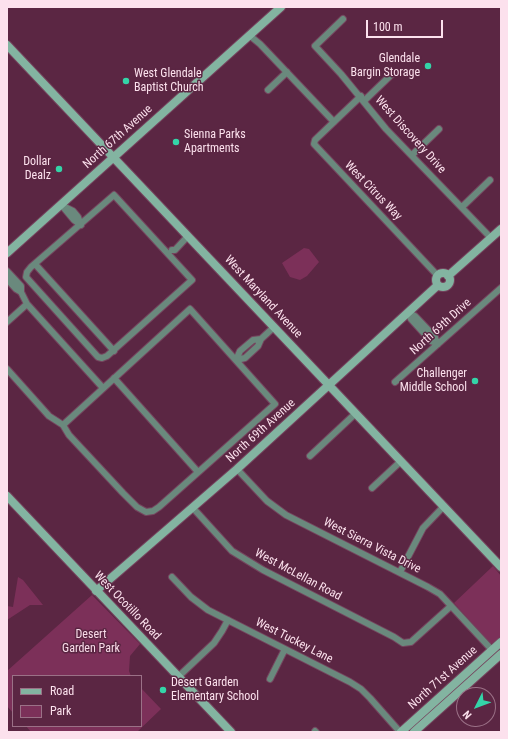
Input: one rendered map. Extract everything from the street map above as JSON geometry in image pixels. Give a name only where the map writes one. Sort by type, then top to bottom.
[{"type":"street","name":"North 67th Avenue","points":[[7,253],[281,7]]},
{"type":"street","name":"West Discovery Drive","points":[[343,19],[315,46],[362,98],[373,114],[491,238]]},
{"type":"street","points":[[249,35],[260,44],[334,122]]},
{"type":"street","name":"West Maryland Avenue","points":[[7,45],[501,567]]},
{"type":"street","points":[[268,90],[287,72]]},
{"type":"street","name":"West Citrus Way","points":[[392,74],[334,122],[315,140],[314,144],[438,276]]},
{"type":"street","points":[[412,155],[439,129]]},
{"type":"street","points":[[462,207],[490,180]]},
{"type":"street","points":[[114,195],[170,252],[192,280],[114,351],[102,358],[98,357],[26,276],[27,272],[35,264],[81,225],[114,195]]},
{"type":"street","points":[[61,204],[73,211],[78,217],[81,225]]},
{"type":"street","name":"North 69th Avenue","points":[[96,590],[237,469],[322,392],[328,384],[438,285],[442,287],[447,285],[449,282],[448,276],[501,229]]},
{"type":"street","points":[[170,252],[172,247],[177,243],[181,243],[188,236]]},
{"type":"street","points":[[35,264],[114,351]]},
{"type":"street","points":[[7,271],[21,286],[21,292],[27,304],[103,388]]},
{"type":"street","points":[[438,285],[436,280],[438,276],[443,274],[448,276]]},
{"type":"street","points":[[7,279],[16,290],[21,292]]},
{"type":"street","name":"North 69th Drive","points":[[395,382],[501,288]]},
{"type":"street","points":[[7,322],[27,304]]},
{"type":"street","points":[[7,370],[49,416],[63,425],[69,435],[123,493],[137,507],[146,512],[153,511],[159,507],[275,404],[190,309],[63,425]]},
{"type":"street","points":[[408,312],[411,319],[431,340],[438,344]]},
{"type":"street","points":[[236,360],[245,358],[258,346],[261,339],[274,327]]},
{"type":"street","points":[[114,378],[198,472]]},
{"type":"street","points":[[310,456],[356,413]]},
{"type":"street","points":[[372,488],[401,460]]},
{"type":"street","name":"West Sierra Vista Drive","points":[[237,469],[267,501],[286,515],[434,590],[492,650]]},
{"type":"street","name":"West Ocotillo Road","points":[[7,496],[231,732]]},
{"type":"street","points":[[400,572],[423,528],[444,506]]},
{"type":"street","name":"West McLellan Road","points":[[193,508],[232,551],[263,570],[403,643],[406,644],[411,642],[451,606]]},
{"type":"street","name":"West Tuckey Lane","points":[[172,577],[199,604],[361,689],[400,732]]},
{"type":"street","points":[[178,677],[214,643],[228,620]]},
{"type":"street","name":"North 71st Avenue","points":[[400,732],[501,642]]},
{"type":"street","points":[[270,679],[285,648]]},
{"type":"street","name":"North 71st Avenue","points":[[414,732],[501,654]]},
{"type":"green space","points":[[304,248],[309,249],[319,262],[307,276],[300,280],[290,277],[282,263]]},
{"type":"green space","points":[[493,566],[501,576],[501,639],[493,644],[490,643],[454,603]]},
{"type":"green space","points":[[18,577],[23,580],[43,605],[30,605],[7,620],[7,606],[13,607]]},
{"type":"green space","name":"Desert Garden Park","points":[[92,595],[140,644],[130,656],[129,671],[131,675],[12,675],[12,712],[7,706],[7,671]]},
{"type":"green space","points":[[142,689],[161,709],[137,732],[31,732],[27,727],[142,727]]},
{"type":"place","name":"Glendale Bargin Storage","points":[[428,66]]},
{"type":"place","name":"West Glendale Baptist Church","points":[[126,81]]},
{"type":"place","name":"Sienna Parks Apartments","points":[[176,142]]},
{"type":"place","name":"Dollar Dealz","points":[[59,169]]},
{"type":"place","name":"Challenger Middle School","points":[[475,381]]},
{"type":"place","name":"Desert Garden Elementary School","points":[[163,690]]}]
